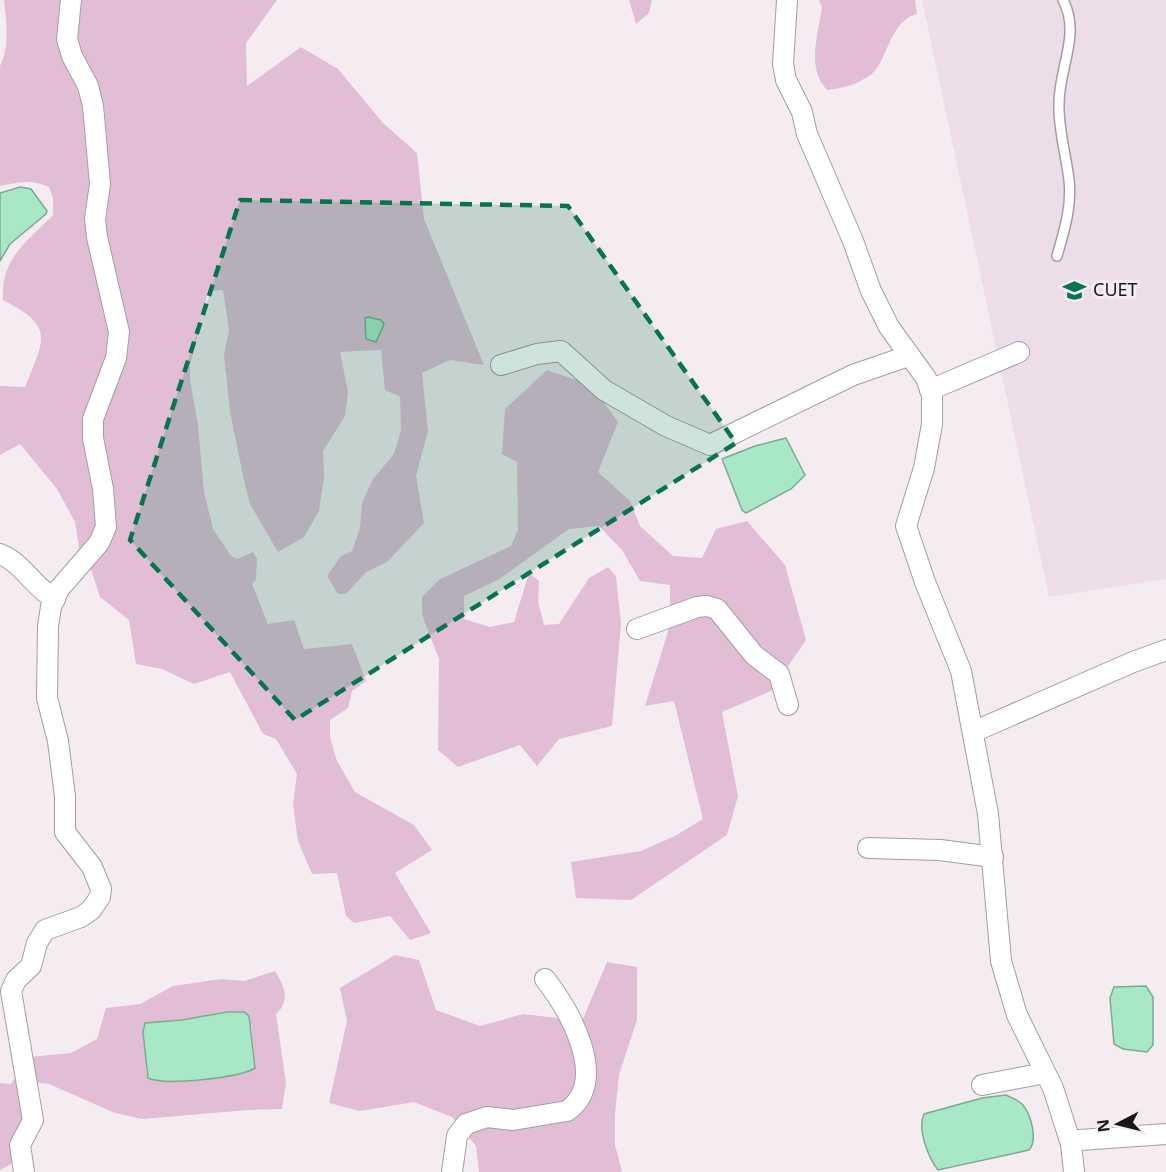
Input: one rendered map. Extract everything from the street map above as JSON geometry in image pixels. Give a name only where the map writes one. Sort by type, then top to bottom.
[{"type":"street","points":[[24,1172],[20,1145],[33,1120],[11,991],[16,980],[31,966],[37,943],[45,930],[81,917],[92,910],[97,903],[101,889],[92,867],[65,832],[65,796],[58,741],[47,698],[48,626],[55,599],[65,581],[99,543],[106,527],[103,489],[93,438],[93,419],[116,358],[119,332],[97,237],[95,219],[100,184],[93,106],[88,86],[72,56],[67,39],[71,0]]},
{"type":"street","points":[[787,0],[783,64],[786,80],[802,112],[807,134],[853,241],[871,291],[889,327],[926,378],[930,390],[932,424],[924,468],[906,526],[918,564],[961,671],[993,857],[1000,962],[1017,1015],[1045,1072],[1071,1144],[1074,1172]]},
{"type":"street","points":[[501,365],[537,354],[561,351],[604,390],[666,426],[710,445],[853,375],[908,356]]},
{"type":"street","points":[[930,390],[1019,352]]},
{"type":"street","points":[[0,554],[14,562],[41,590],[55,599]]},
{"type":"street","points":[[637,629],[697,607],[707,606],[717,609],[754,655],[779,674],[788,705]]},
{"type":"street","points":[[973,732],[1133,662],[1166,650]]},
{"type":"street","points":[[868,848],[940,850],[993,857]]},
{"type":"street","points":[[452,1172],[457,1136],[466,1124],[487,1117],[513,1120],[567,1111],[586,1089],[588,1078],[582,1050],[564,1007],[545,979]]},
{"type":"street","points":[[982,1085],[1045,1072]]},
{"type":"street","points":[[1071,1144],[1080,1140],[1166,1134]]},
{"type":"lane","points":[[1057,256],[1069,211],[1069,182],[1059,113],[1059,87],[1068,56],[1071,26],[1068,10],[1063,0]]},
{"type":"highlighted area","points":[[240,200],[568,206],[736,443],[295,720],[130,540]]},
{"type":"shaded area","points":[[4,0],[277,0],[246,43],[247,86],[301,47],[338,69],[383,123],[417,153],[424,219],[484,365],[450,360],[422,373],[428,431],[416,476],[424,523],[387,562],[366,572],[346,594],[338,594],[327,576],[341,556],[352,551],[360,528],[362,503],[373,479],[394,454],[401,430],[400,397],[385,390],[381,350],[340,352],[348,392],[345,416],[323,451],[324,477],[319,511],[304,537],[278,552],[250,504],[245,485],[230,412],[224,355],[229,330],[223,290],[208,291],[190,366],[190,380],[198,425],[204,492],[213,529],[231,556],[237,559],[253,552],[257,559],[256,580],[252,584],[268,624],[294,620],[304,649],[352,644],[366,681],[352,691],[348,708],[330,720],[330,737],[337,761],[355,792],[414,825],[432,850],[395,873],[431,933],[410,940],[390,916],[354,923],[346,916],[337,873],[312,874],[298,841],[293,804],[297,774],[276,739],[263,734],[230,672],[194,684],[162,669],[136,664],[129,620],[100,597],[90,566],[79,548],[75,522],[57,489],[20,444],[0,455],[0,386],[25,387],[37,357],[41,336],[31,318],[3,300],[3,285],[11,261],[18,251],[53,215],[53,198],[49,187],[31,182],[0,186],[0,66],[5,50],[6,33]]},
{"type":"shaded area","points":[[629,0],[652,0],[649,13],[636,24]]},
{"type":"shaded area","points":[[819,0],[915,0],[917,14],[902,22],[873,73],[854,84],[827,90],[821,81],[815,61],[822,7]]},
{"type":"shaded area","name":"CUET","points":[[922,0],[1166,0],[1166,579],[1049,597]]},
{"type":"shaded area","points":[[20,187],[31,189],[47,211],[10,244],[0,261],[0,193]]},
{"type":"shaded area","points":[[365,318],[381,320],[384,324],[376,342],[366,339]]},
{"type":"shaded area","points":[[547,370],[591,385],[618,422],[598,472],[630,501],[640,526],[673,556],[702,558],[716,529],[747,521],[785,565],[806,640],[771,691],[722,712],[738,796],[727,835],[631,900],[576,898],[571,862],[641,851],[675,836],[703,819],[674,701],[645,706],[670,625],[670,585],[640,581],[622,550],[599,526],[569,529],[498,580],[464,596],[464,619],[490,627],[514,622],[529,573],[539,581],[538,602],[544,625],[559,624],[589,578],[608,567],[616,576],[621,624],[612,726],[559,739],[537,766],[520,745],[458,767],[438,750],[439,659],[422,615],[422,597],[440,579],[511,546],[518,530],[517,462],[502,454],[505,409]]},
{"type":"shaded area","points":[[786,438],[805,475],[791,489],[746,513],[742,510],[722,459],[755,446]]},
{"type":"shaded area","points":[[395,955],[419,960],[436,1010],[480,1026],[523,1014],[582,1021],[607,962],[637,967],[637,1020],[619,1075],[615,1114],[615,1145],[622,1172],[479,1172],[476,1146],[452,1117],[414,1102],[360,1111],[329,1103],[347,1021],[340,988]]},
{"type":"shaded area","points":[[275,971],[283,987],[285,998],[281,1009],[276,1014],[286,1083],[282,1109],[142,1119],[115,1113],[49,1084],[31,1082],[29,1132],[25,1144],[12,1163],[0,1170],[0,1083],[11,1084],[29,1057],[71,1053],[97,1039],[106,1008],[140,1004],[173,986],[221,979],[244,981]],"holes":[[[182,1020],[251,1024],[255,1068],[245,1073],[220,1078],[154,1081],[146,1073],[145,1023]]]},
{"type":"shaded area","points":[[1146,986],[1153,997],[1153,1045],[1147,1052],[1123,1049],[1114,1044],[1110,998],[1114,987]]},
{"type":"shaded area","points":[[227,1012],[244,1012],[249,1016],[255,1068],[234,1075],[202,1080],[170,1081],[148,1078],[143,1032],[145,1023],[182,1020]]},
{"type":"shaded area","points":[[1006,1095],[1021,1103],[1029,1115],[1033,1140],[1029,1150],[938,1170],[923,1135],[924,1114],[982,1098]]},
{"type":"place","name":"CUET","points":[[1075,290]]}]
